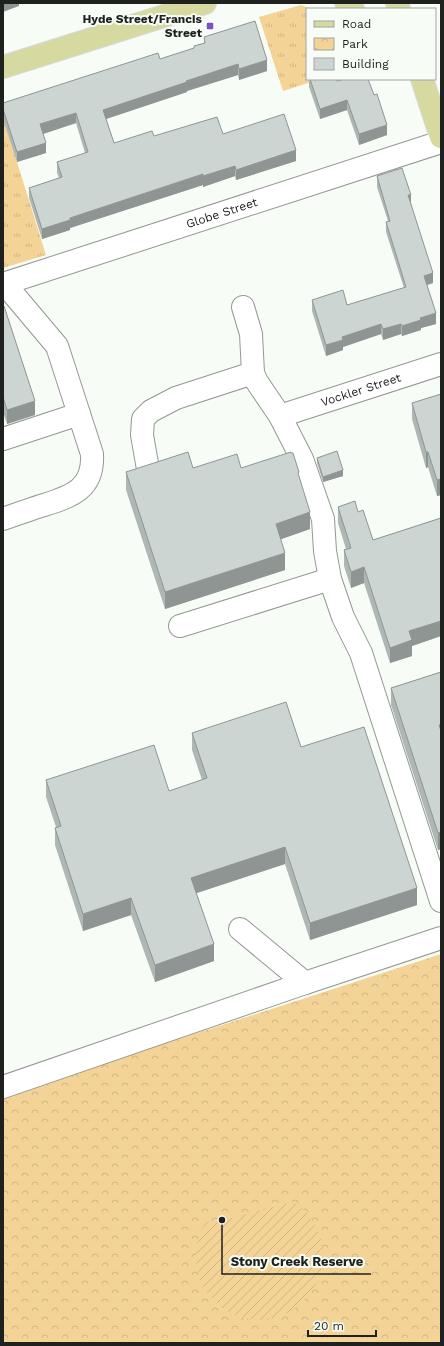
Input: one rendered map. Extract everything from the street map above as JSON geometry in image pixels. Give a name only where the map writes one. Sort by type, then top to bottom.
[{"type":"main road","points":[[3,67],[205,3]]},
{"type":"main road","points":[[412,80],[432,109]]},
{"type":"main road","points":[[422,80],[441,137]]},
{"type":"street","name":"Globe Street","points":[[4,283],[441,142]]},
{"type":"street","points":[[3,519],[74,494],[86,482],[90,474],[92,464],[92,454],[57,346],[4,283]]},
{"type":"street","points":[[243,307],[251,334],[253,372],[257,382],[280,416],[302,459],[323,519],[325,551],[330,579],[343,617],[361,653],[441,901]]},
{"type":"street","name":"Vockler Street","points":[[280,416],[441,364]]},
{"type":"street","points":[[148,469],[142,435],[143,419],[151,411],[176,398],[253,372]]},
{"type":"street","points":[[3,439],[78,414]]},
{"type":"street","points":[[180,626],[330,579]]},
{"type":"street","points":[[240,929],[305,983]]},
{"type":"street","points":[[3,1086],[441,938]]},
{"type":"green space","points":[[301,5],[309,8],[306,8],[306,80],[318,80],[283,91],[259,17]]},
{"type":"green space","points":[[3,117],[46,255],[3,268]]},
{"type":"green space","points":[[441,954],[441,1343],[3,1343],[3,1096]]},
{"type":"green space","points":[[292,1202],[307,1213],[320,1235],[323,1257],[318,1278],[308,1296],[292,1310],[272,1318],[250,1319],[227,1311],[209,1295],[203,1287],[198,1275],[196,1259],[197,1244],[206,1222],[227,1219]]},
{"type":"building","points":[[255,21],[267,60],[239,69],[238,64],[103,110],[114,143],[152,131],[154,136],[217,117],[223,134],[284,114],[296,150],[236,170],[235,166],[203,176],[203,174],[70,218],[70,220],[42,229],[29,188],[62,177],[57,162],[88,152],[76,113],[40,124],[46,143],[17,152],[3,109],[3,103],[158,53],[160,59],[194,48],[194,46],[205,43],[204,37]]},
{"type":"building","points":[[310,80],[368,80],[374,95],[377,94],[387,125],[359,134],[347,100],[320,109]]},
{"type":"building","points":[[402,168],[411,195],[408,195],[433,273],[424,276],[436,313],[402,326],[401,324],[383,329],[381,324],[342,337],[343,340],[326,345],[312,300],[343,290],[347,305],[406,287],[386,222],[390,221],[377,176]]},
{"type":"building","points":[[4,306],[35,401],[7,410],[3,397]]},
{"type":"building","points":[[441,394],[441,479],[437,480],[428,452],[426,452],[412,403]]},
{"type":"building","points":[[337,451],[343,470],[323,477],[317,458]]},
{"type":"building","points":[[188,452],[193,468],[237,454],[241,468],[291,452],[293,453],[310,512],[276,524],[285,553],[165,592],[126,472]]},
{"type":"building","points":[[355,501],[358,512],[363,510],[373,540],[441,518],[441,621],[409,631],[412,640],[390,648],[364,567],[351,572],[344,550],[351,548],[338,507]]},
{"type":"building","points":[[441,672],[441,724],[439,725],[441,731],[441,832],[438,833],[391,688]]},
{"type":"building","points":[[286,702],[301,747],[364,727],[417,888],[310,923],[285,847],[191,878],[214,944],[155,965],[131,898],[83,914],[55,828],[61,826],[46,780],[154,745],[169,791],[207,778],[192,733]]},
{"type":"place","name":"Hyde Street/Francis Street","points":[[210,26]]},
{"type":"place","name":"Stony Creek Reserve","points":[[222,1220]]}]
